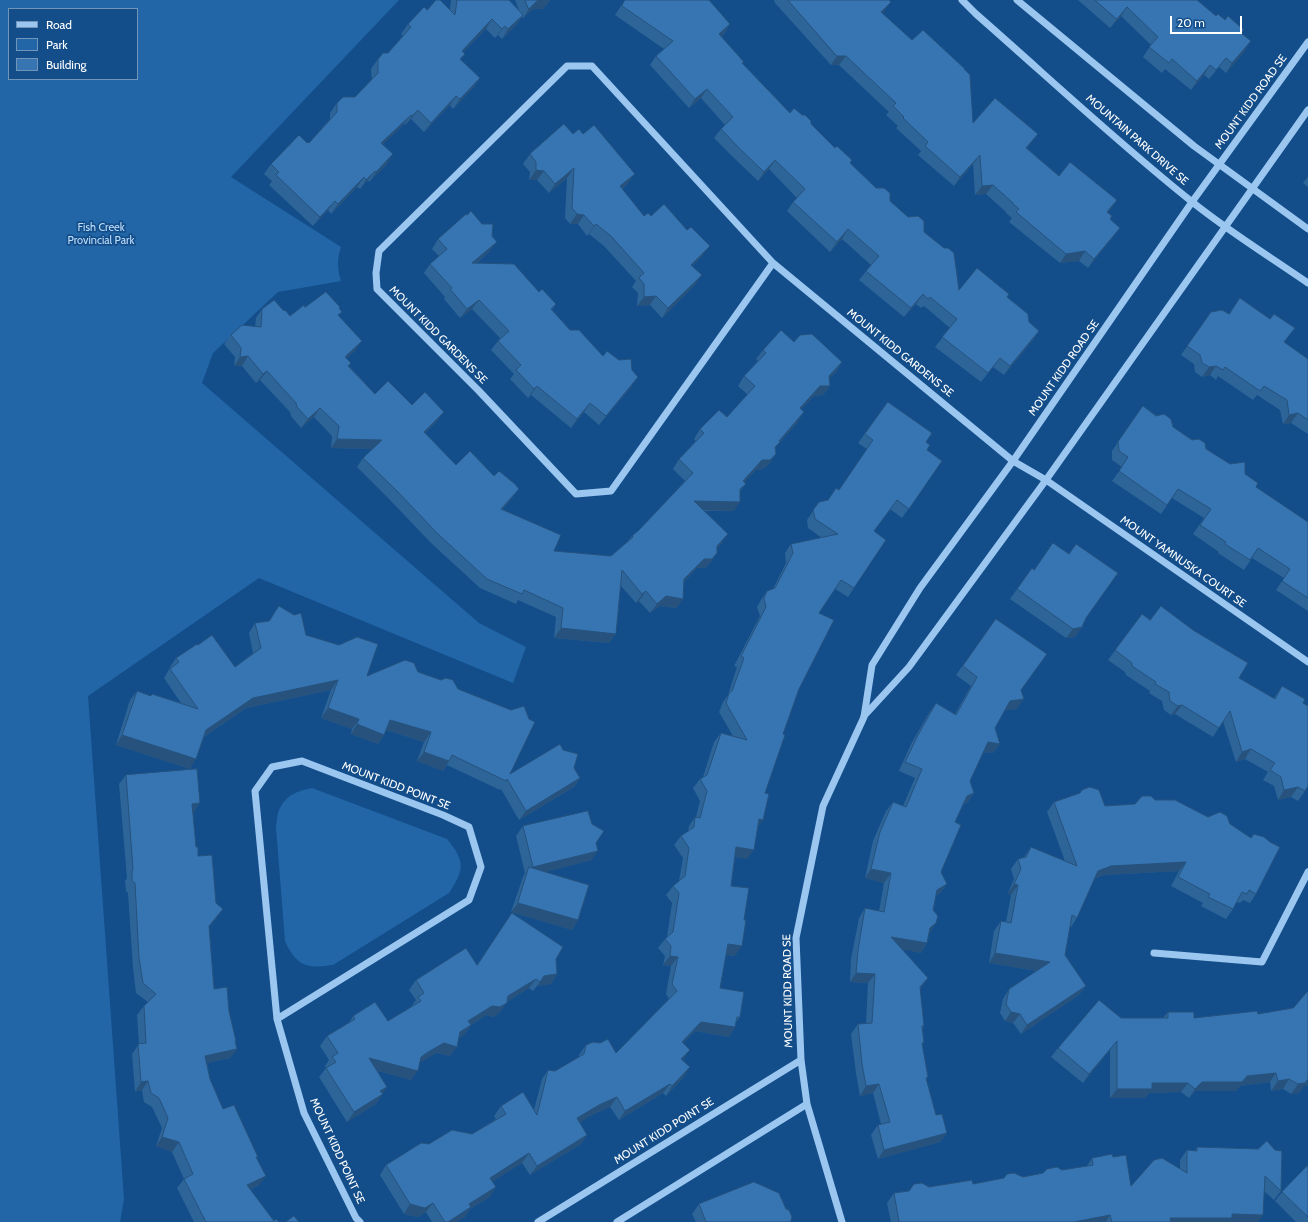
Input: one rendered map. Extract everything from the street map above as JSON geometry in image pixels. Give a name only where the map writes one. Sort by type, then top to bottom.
[{"type":"street","name":"MOUNTAIN PARK DRIVE SE","points":[[962,0],[1139,158],[1192,202],[1308,283]]},
{"type":"street","points":[[1017,0],[1194,146],[1308,229]]},
{"type":"street","name":"MOUNT KIDD ROAD SE","points":[[842,1222],[807,1104],[801,1060],[796,938],[823,806],[864,717],[872,665],[920,588],[1013,461],[1192,202],[1308,42]]},
{"type":"street","name":"MOUNT KIDD GARDENS SE","points":[[773,263],[611,491],[576,494],[479,391],[377,289],[376,273],[379,251],[566,66],[592,66],[773,263],[1013,461],[1046,480]]},
{"type":"street","name":"MOUNT KIDD ROAD SE","points":[[864,717],[909,667],[1046,480],[1308,110]]},
{"type":"street","name":"MOUNT YAMNUSKA COURT SE","points":[[1046,480],[1308,662]]},
{"type":"street","name":"MOUNT KIDD POINT SE","points":[[277,1019],[469,900],[482,866],[469,827],[443,815],[302,761],[272,767],[255,791],[277,1019],[304,1113],[356,1218],[360,1222]]},
{"type":"street","points":[[1154,953],[1262,962],[1308,872]]},
{"type":"street","name":"MOUNT KIDD POINT SE","points":[[538,1222],[801,1060]]},
{"type":"street","points":[[617,1222],[807,1104]]},
{"type":"green space","name":"Fish Creek Provincial Park","points":[[0,0],[399,0],[231,177],[341,247],[338,264],[341,281],[278,292],[213,353],[202,383],[479,623],[526,647],[513,683],[259,578],[88,696],[124,1199],[120,1222],[0,1222]]},
{"type":"green space","points":[[312,788],[447,839],[457,853],[461,865],[458,878],[449,893],[333,965],[324,966],[309,966],[298,961],[293,956],[285,941],[276,827],[279,810],[286,799],[293,794]]},
{"type":"building","points":[[436,0],[440,0],[455,15],[457,0],[509,0],[523,15],[508,29],[505,26],[502,29],[492,19],[462,51],[465,54],[460,59],[480,78],[460,99],[456,96],[431,123],[418,110],[412,116],[411,115],[381,143],[393,154],[376,172],[375,171],[366,180],[364,177],[338,204],[335,201],[320,217],[276,175],[279,172],[271,164],[299,135],[307,143],[309,143],[337,112],[337,103],[343,97],[355,97],[378,73],[378,59],[383,53],[388,53],[411,27],[408,24],[424,7],[427,10]]},
{"type":"building","points":[[525,0],[538,0],[529,9]]},
{"type":"building","points":[[625,0],[709,0],[730,24],[719,34],[744,62],[742,63],[790,113],[794,108],[802,115],[805,115],[811,121],[811,124],[835,148],[837,146],[852,160],[850,163],[876,188],[884,188],[890,193],[890,201],[908,217],[918,216],[924,221],[924,232],[944,248],[948,248],[954,253],[959,290],[977,268],[1009,294],[1007,297],[1028,314],[1029,322],[1039,331],[1010,366],[1000,358],[988,373],[942,337],[957,319],[930,297],[928,299],[923,294],[911,308],[866,271],[879,256],[848,229],[837,242],[793,202],[805,189],[775,160],[764,172],[738,147],[721,129],[733,117],[707,89],[695,99],[656,56],[673,41],[622,6]]},
{"type":"building","points":[[788,0],[889,0],[891,2],[881,12],[912,40],[923,30],[970,75],[973,123],[995,98],[1038,134],[1026,148],[1059,176],[1070,162],[1117,200],[1107,212],[1112,216],[1110,219],[1120,228],[1094,259],[1085,251],[1066,254],[1016,212],[1019,209],[993,185],[982,186],[980,155],[960,177],[925,146],[928,142],[893,106],[896,103],[846,56],[837,56]]},
{"type":"building","points":[[1095,0],[1197,0],[1216,16],[1218,14],[1225,20],[1228,16],[1244,30],[1241,33],[1251,41],[1232,63],[1226,58],[1216,70],[1210,65],[1197,81],[1172,59],[1169,63],[1149,47],[1158,37],[1127,7],[1117,19]]},
{"type":"building","points":[[564,124],[573,134],[579,129],[583,134],[594,125],[635,174],[620,186],[644,216],[648,213],[651,216],[664,204],[687,230],[691,227],[710,246],[691,265],[702,275],[668,308],[656,296],[644,297],[644,284],[639,278],[644,273],[611,236],[596,224],[594,226],[584,215],[577,214],[572,208],[574,168],[555,184],[544,171],[536,170],[536,162],[530,154]]},
{"type":"building","points":[[471,211],[482,224],[493,224],[492,236],[497,242],[472,263],[514,264],[539,292],[542,289],[556,304],[551,309],[570,330],[579,330],[603,356],[607,351],[619,360],[631,359],[632,370],[638,377],[606,416],[590,403],[577,419],[537,386],[534,389],[516,370],[521,365],[498,341],[509,331],[479,300],[467,309],[450,289],[452,288],[430,264],[447,249],[438,239]]},
{"type":"building","points":[[326,292],[340,307],[339,308],[342,312],[338,315],[362,341],[345,357],[351,363],[348,366],[375,394],[388,381],[412,405],[425,392],[444,412],[424,432],[456,465],[470,451],[494,476],[499,471],[515,484],[519,489],[501,509],[561,535],[554,551],[611,556],[633,537],[632,536],[693,473],[679,459],[704,433],[700,429],[719,410],[727,417],[755,386],[744,376],[766,353],[763,350],[781,330],[794,342],[800,335],[812,334],[842,362],[829,376],[830,386],[820,386],[800,408],[804,412],[775,447],[776,454],[770,460],[762,460],[743,481],[746,484],[740,489],[740,502],[694,501],[728,534],[717,546],[717,553],[712,559],[704,559],[684,579],[683,599],[666,596],[657,604],[646,591],[642,594],[622,570],[616,634],[561,628],[563,608],[524,590],[522,594],[487,579],[438,534],[363,458],[382,440],[337,439],[339,426],[320,408],[308,419],[297,407],[296,403],[267,371],[263,374],[248,356],[240,357],[241,348],[231,335],[242,325],[261,327],[262,309],[274,300],[290,316],[304,305],[305,307]]},
{"type":"building","points":[[1240,298],[1270,319],[1274,314],[1295,328],[1284,342],[1308,359],[1308,420],[1298,413],[1289,415],[1287,400],[1264,386],[1260,391],[1225,367],[1223,370],[1216,366],[1209,367],[1202,363],[1200,355],[1187,346],[1211,312],[1222,310],[1229,314]]},
{"type":"building","points":[[888,402],[932,433],[926,442],[930,445],[927,450],[942,461],[909,509],[897,500],[874,531],[886,540],[854,588],[841,580],[819,613],[834,620],[799,689],[783,734],[785,735],[765,793],[769,794],[763,820],[759,819],[754,850],[736,847],[731,886],[749,888],[744,920],[746,920],[742,946],[728,944],[720,988],[744,992],[740,1017],[737,1017],[735,1027],[701,1022],[682,1042],[690,1050],[681,1059],[690,1067],[672,1086],[670,1084],[625,1111],[617,1097],[599,1105],[577,1118],[587,1135],[537,1166],[529,1153],[490,1178],[496,1187],[469,1204],[471,1207],[448,1222],[445,1222],[433,1203],[425,1208],[410,1204],[386,1165],[421,1143],[429,1144],[452,1130],[472,1134],[506,1114],[501,1106],[523,1092],[537,1115],[548,1070],[555,1071],[584,1054],[586,1045],[593,1042],[600,1043],[608,1039],[616,1053],[677,991],[672,984],[678,957],[670,956],[671,946],[665,939],[673,932],[679,893],[673,886],[685,876],[689,848],[681,836],[694,827],[695,817],[700,818],[707,791],[700,779],[707,775],[721,733],[747,740],[726,703],[744,658],[741,656],[766,607],[764,598],[767,591],[775,588],[793,553],[791,544],[838,534],[815,519],[813,510],[819,502],[828,500],[836,488],[839,490],[873,440],[865,434]]},
{"type":"building","points":[[1143,406],[1156,416],[1164,414],[1171,419],[1173,427],[1192,440],[1199,439],[1205,443],[1206,449],[1230,464],[1245,462],[1245,474],[1258,483],[1256,487],[1308,522],[1308,598],[1282,581],[1290,569],[1258,548],[1250,560],[1225,544],[1226,542],[1200,525],[1211,509],[1178,489],[1167,505],[1119,471],[1128,457],[1119,451],[1118,442]]},
{"type":"building","points":[[1053,543],[1069,554],[1076,544],[1118,573],[1086,618],[1082,627],[1073,629],[1017,589],[1032,568],[1034,570]]},
{"type":"building","points":[[279,606],[294,615],[301,613],[306,635],[339,645],[357,637],[378,644],[367,676],[405,660],[414,663],[418,672],[441,680],[446,678],[453,680],[458,689],[511,710],[524,706],[529,719],[535,722],[510,774],[560,744],[563,750],[578,754],[574,768],[580,778],[526,811],[507,779],[506,781],[452,755],[449,761],[424,752],[431,732],[390,720],[384,735],[357,724],[359,719],[328,708],[338,680],[253,698],[206,730],[196,759],[122,735],[137,691],[151,696],[152,694],[198,709],[170,669],[179,662],[176,658],[212,635],[235,667],[261,648],[255,623],[269,621]]},
{"type":"building","points":[[1161,606],[1193,630],[1248,663],[1239,678],[1275,699],[1282,686],[1305,699],[1303,703],[1308,706],[1308,786],[1305,791],[1298,787],[1284,790],[1281,777],[1270,770],[1275,763],[1251,749],[1242,752],[1230,711],[1219,728],[1182,705],[1178,706],[1170,701],[1169,692],[1155,684],[1156,682],[1132,666],[1132,663],[1115,650],[1142,614],[1150,620]]},
{"type":"building","points":[[996,619],[1047,654],[1021,690],[1024,699],[1010,701],[995,728],[1000,744],[988,742],[970,781],[974,793],[967,796],[955,822],[961,825],[941,872],[947,884],[937,890],[933,910],[938,916],[936,923],[930,928],[927,943],[891,937],[928,978],[920,987],[924,1026],[922,1026],[924,1043],[922,1043],[928,1077],[926,1078],[936,1115],[942,1114],[947,1133],[884,1150],[878,1125],[890,1122],[879,1084],[866,1086],[858,1024],[872,1023],[875,974],[856,973],[865,908],[884,912],[891,873],[871,869],[880,832],[893,802],[906,807],[922,769],[905,762],[918,735],[936,703],[956,715],[977,677],[963,666]]},
{"type":"building","points":[[197,769],[200,803],[192,804],[196,847],[198,847],[198,856],[212,855],[216,903],[223,909],[209,926],[214,989],[227,987],[229,1011],[237,1049],[205,1056],[210,1079],[223,1109],[234,1105],[258,1157],[256,1157],[266,1176],[247,1185],[274,1221],[276,1219],[279,1222],[206,1222],[184,1179],[193,1174],[179,1142],[162,1137],[168,1118],[159,1098],[151,1093],[148,1081],[141,1082],[138,1044],[146,1043],[144,1006],[156,994],[143,983],[139,958],[135,883],[132,881],[133,869],[126,775]]},
{"type":"building","points":[[1090,787],[1099,790],[1105,806],[1135,804],[1142,796],[1151,796],[1155,800],[1175,800],[1208,817],[1220,812],[1227,816],[1230,824],[1251,838],[1254,834],[1264,837],[1280,847],[1256,894],[1249,890],[1247,894],[1242,892],[1233,909],[1208,897],[1210,894],[1178,877],[1186,862],[1111,866],[1098,871],[1077,918],[1072,915],[1065,955],[1086,986],[1027,1025],[1020,1014],[1011,1012],[1006,1004],[1009,989],[1050,962],[995,953],[1001,921],[1011,923],[1018,885],[1014,884],[1021,869],[1018,859],[1026,857],[1031,847],[1077,866],[1054,802],[1080,793],[1082,790]]},
{"type":"building","points":[[588,811],[592,824],[604,831],[596,843],[598,851],[533,867],[523,826]]},
{"type":"building","points":[[529,867],[589,885],[578,920],[518,903]]},
{"type":"building","points":[[512,913],[563,947],[556,959],[557,974],[544,976],[540,982],[536,979],[508,996],[507,1003],[500,1007],[492,1006],[468,1021],[471,1025],[460,1032],[457,1047],[444,1043],[428,1052],[421,1057],[418,1071],[369,1058],[387,1087],[380,1091],[383,1094],[354,1112],[326,1068],[336,1062],[332,1057],[338,1053],[327,1036],[355,1019],[353,1016],[375,1002],[388,1021],[421,1001],[418,997],[424,993],[416,980],[466,948],[477,965]]},
{"type":"building","points":[[1308,991],[1308,1079],[1305,1083],[1298,1084],[1289,1079],[1278,1081],[1276,1073],[1247,1076],[1242,1082],[1202,1082],[1195,1089],[1188,1083],[1152,1083],[1152,1089],[1117,1089],[1117,1041],[1089,1074],[1058,1048],[1099,1000],[1121,1018],[1168,1018],[1168,1012],[1194,1012],[1194,1018],[1257,1011],[1258,1014],[1293,1008]]},
{"type":"building","points":[[1267,1141],[1275,1150],[1282,1151],[1281,1191],[1265,1176],[1263,1215],[1232,1214],[1232,1218],[1170,1218],[1171,1222],[1112,1222],[1110,1215],[1074,1222],[899,1222],[894,1193],[909,1191],[914,1184],[922,1183],[929,1187],[972,1180],[973,1184],[1004,1178],[1007,1174],[1014,1173],[1023,1177],[1043,1173],[1047,1169],[1057,1167],[1062,1170],[1093,1165],[1092,1158],[1112,1154],[1113,1157],[1126,1155],[1131,1186],[1154,1160],[1162,1158],[1187,1173],[1187,1150],[1197,1151],[1197,1147],[1258,1149]]},
{"type":"building","points":[[1308,1165],[1308,1217],[1282,1192]]},
{"type":"building","points":[[754,1182],[779,1193],[786,1209],[789,1210],[792,1217],[791,1222],[706,1222],[699,1204]]},
{"type":"building","points":[[294,1216],[299,1222],[286,1222]]}]
